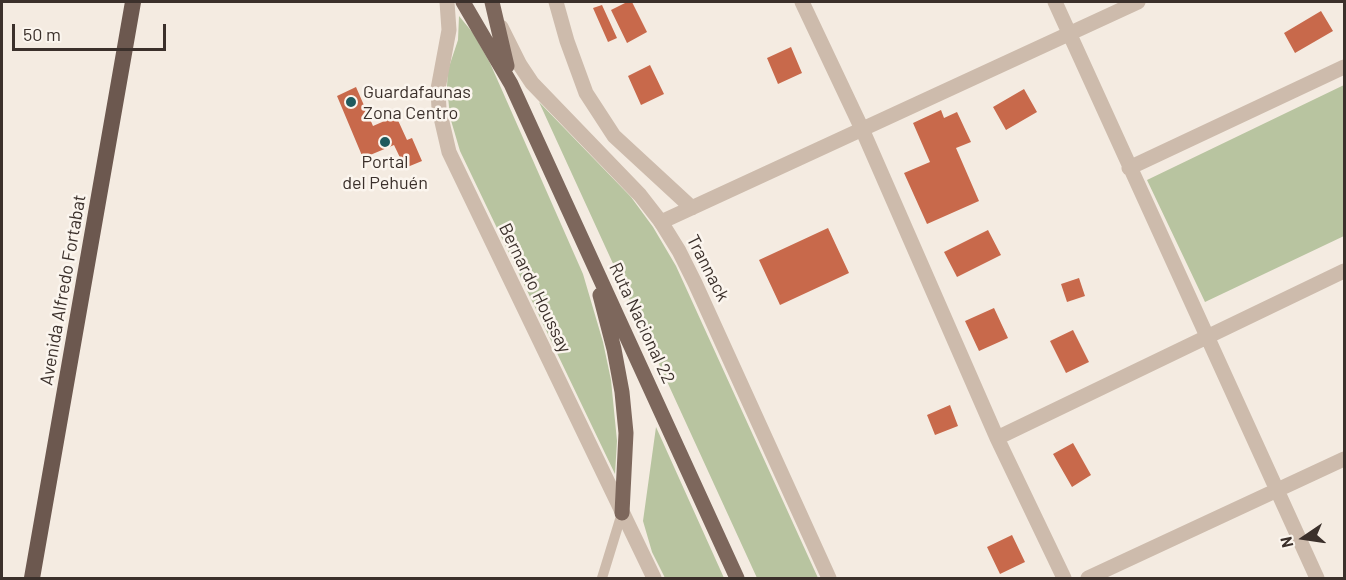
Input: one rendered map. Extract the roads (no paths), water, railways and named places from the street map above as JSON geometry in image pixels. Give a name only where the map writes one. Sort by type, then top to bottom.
[{"type":"highway","name":"Avenida Alfredo Fortabat","points":[[32,579],[133,4]]},
{"type":"main road","name":"Ruta Nacional 22","points":[[463,2],[511,84],[737,579]]},
{"type":"main road","name":"Ruta Nacional 22","points":[[493,7],[511,84]]},
{"type":"main road","points":[[588,251],[614,349],[622,392],[626,433],[622,513]]},
{"type":"street","name":"Bernardo Houssay","points":[[447,2],[449,30],[438,89],[439,109],[449,152],[654,579]]},
{"type":"street","points":[[556,2],[586,93],[614,136],[692,208]]},
{"type":"street","points":[[802,2],[862,129],[997,438],[1064,579]]},
{"type":"street","points":[[1054,2],[1317,579]]},
{"type":"street","points":[[661,222],[1138,2]]},
{"type":"street","name":"Trannack","points":[[493,7],[520,65],[532,83],[640,195],[661,222],[695,283],[829,579]]},
{"type":"street","points":[[1130,168],[1344,67]]},
{"type":"street","points":[[997,438],[1344,271]]},
{"type":"street","points":[[1088,579],[1344,459]]},
{"type":"lane","points":[[602,579],[622,513]]},
{"type":"place","name":"Guardafaunas Zona Centro","points":[[351,102]]},
{"type":"place","name":"Portal del Pehuén","points":[[385,142]]}]
